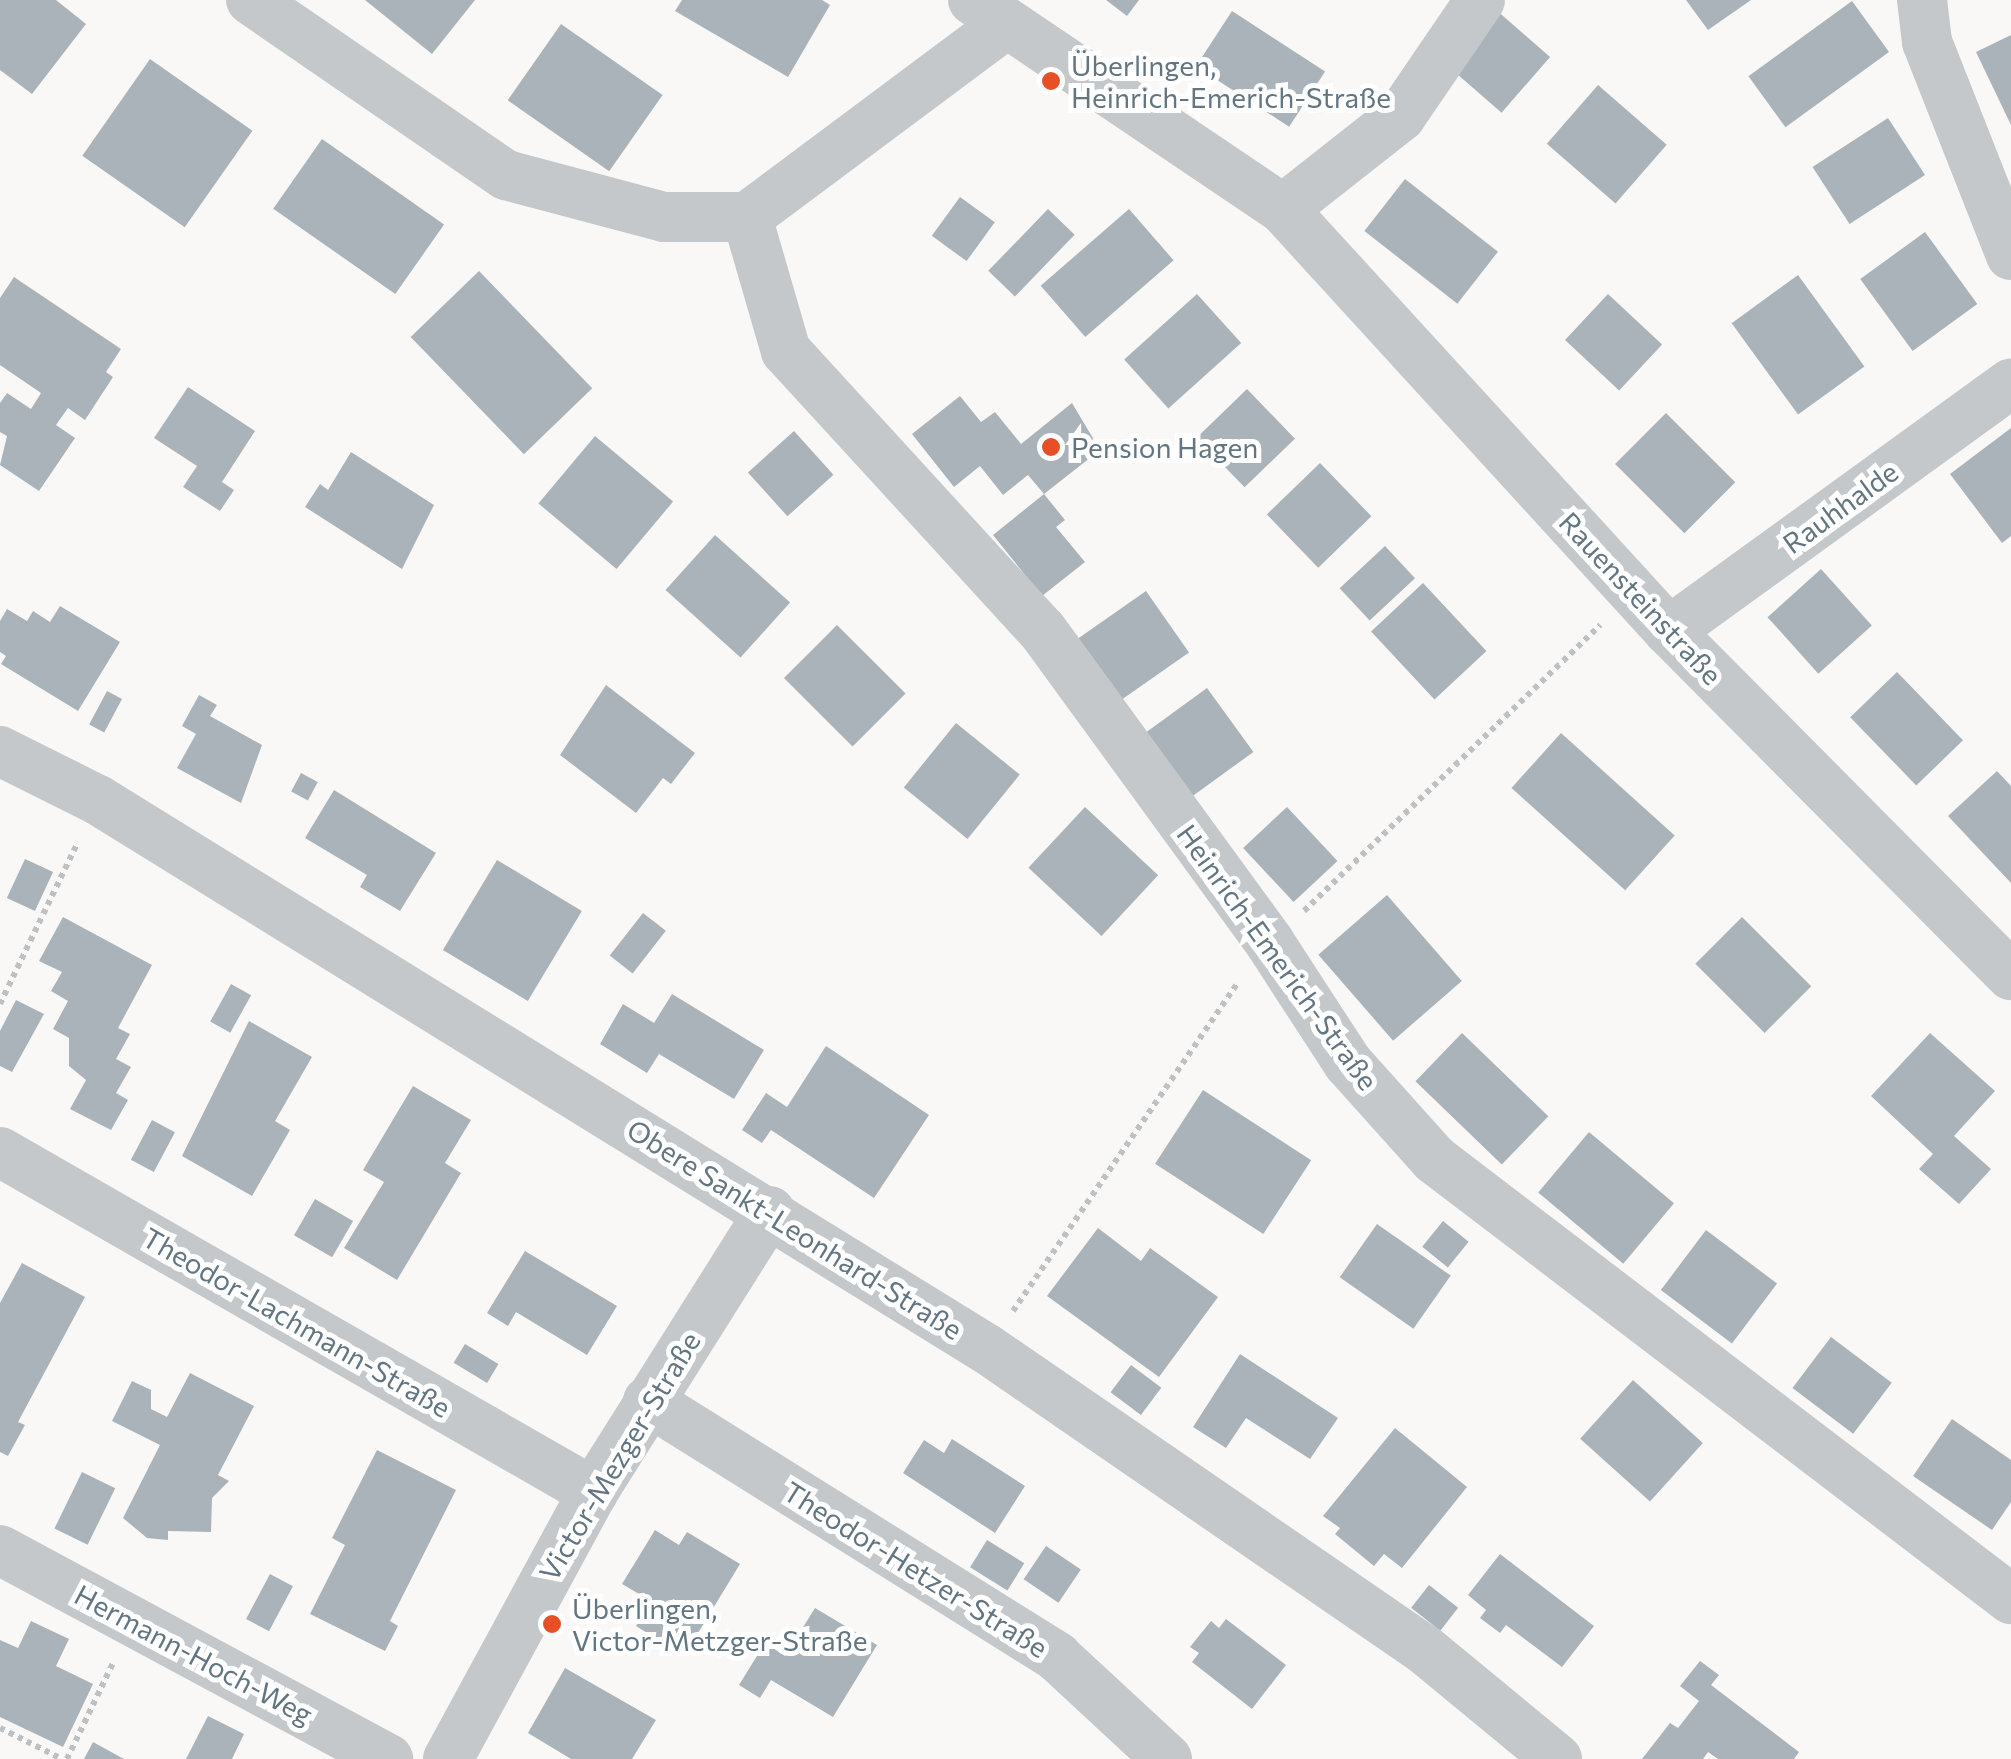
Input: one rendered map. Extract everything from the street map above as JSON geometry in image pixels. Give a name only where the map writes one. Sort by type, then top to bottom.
[{"type":"street","points":[[251,0],[506,175],[664,217],[748,216],[990,12]]},
{"type":"street","points":[[1283,209],[1402,116],[1480,0]]},
{"type":"street","points":[[1922,0],[1927,42],[2011,255]]},
{"type":"street","name":"Rauensteinstraße","points":[[990,12],[1283,209],[1668,632],[2011,975]]},
{"type":"street","name":"Heinrich-Emerich-Straße","points":[[748,216],[786,351],[1042,630],[1270,943],[1348,1063],[1434,1159],[2011,1600]]},
{"type":"street","name":"Rauhhalde","points":[[1668,632],[2011,382]]},
{"type":"street","name":"Obere Sankt-Leonhard-Straße","points":[[0,751],[98,800],[770,1211],[987,1349],[1425,1650],[1556,1759]]},
{"type":"street","name":"Theodor-Lachmann-Straße","points":[[0,1152],[593,1492]]},
{"type":"street","name":"Victor-Mezger-Straße","points":[[448,1759],[593,1492],[770,1211]]},
{"type":"street","name":"Theodor-Hetzer-Straße","points":[[648,1401],[1057,1657],[1167,1759]]},
{"type":"street","name":"Hermann-Hoch-Weg","points":[[0,1550],[388,1759]]},
{"type":"path","points":[[1270,943],[1569,659],[1632,590]]},
{"type":"path","points":[[0,1004],[98,800]]},
{"type":"path","points":[[987,1349],[1224,1002]]},
{"type":"path","points":[[0,1728],[64,1759],[133,1621]]},
{"type":"building","points":[[0,0],[56,0],[86,24],[32,94],[0,70]]},
{"type":"building","points":[[365,0],[475,0],[432,54]]},
{"type":"building","points":[[682,0],[822,0],[830,5],[788,77],[675,11]]},
{"type":"building","points":[[1106,0],[1139,0],[1127,16]]},
{"type":"building","points":[[1686,0],[1751,0],[1708,30]]},
{"type":"building","points":[[1852,1],[1889,52],[1785,127],[1748,76]]},
{"type":"building","points":[[1495,9],[1550,57],[1502,113],[1446,65]]},
{"type":"building","points":[[1232,11],[1325,71],[1289,127],[1196,66]]},
{"type":"building","points":[[561,24],[663,95],[609,171],[508,100]]},
{"type":"building","points":[[2011,35],[2011,125],[1976,52]]},
{"type":"building","points":[[150,59],[252,131],[185,227],[82,156]]},
{"type":"building","points":[[1598,85],[1667,145],[1616,204],[1547,144]]},
{"type":"building","points":[[1888,118],[1925,175],[1850,224],[1813,167]]},
{"type":"building","points":[[322,139],[444,224],[395,294],[273,209]]},
{"type":"building","points":[[1405,179],[1498,252],[1457,304],[1364,231]]},
{"type":"building","points":[[960,197],[995,222],[967,261],[932,236]]},
{"type":"building","points":[[1048,209],[1075,235],[1015,297],[988,271]]},
{"type":"building","points":[[1129,209],[1174,260],[1085,337],[1041,286]]},
{"type":"building","points":[[1925,232],[1977,304],[1913,351],[1860,279]]},
{"type":"building","points":[[479,271],[592,388],[524,454],[411,337]]},
{"type":"building","points":[[1798,275],[1864,366],[1798,415],[1732,323]]},
{"type":"building","points":[[14,277],[121,349],[106,372],[113,377],[85,420],[68,408],[56,425],[75,438],[39,491],[0,465],[7,436],[0,432],[0,403],[7,393],[31,409],[41,393],[0,365],[0,298]]},
{"type":"building","points":[[1197,294],[1241,343],[1168,409],[1124,360]]},
{"type":"building","points":[[1608,294],[1662,344],[1619,391],[1565,340]]},
{"type":"building","points":[[188,387],[255,431],[222,482],[234,490],[220,511],[183,487],[197,466],[154,438]]},
{"type":"building","points":[[1247,389],[1295,439],[1245,487],[1197,438]]},
{"type":"building","points":[[960,396],[981,422],[995,412],[1021,444],[1072,403],[1100,450],[1044,494],[1028,475],[1003,495],[980,466],[954,487],[912,434]]},
{"type":"building","points":[[1666,413],[1735,482],[1684,533],[1615,464]]},
{"type":"building","points":[[2011,428],[2011,536],[2002,543],[1950,474]]},
{"type":"building","points":[[794,431],[833,475],[787,516],[748,472]]},
{"type":"building","points":[[595,436],[673,502],[617,569],[538,503]]},
{"type":"building","points":[[351,452],[434,505],[402,569],[305,507],[320,484],[328,490]]},
{"type":"building","points":[[1320,463],[1371,516],[1318,568],[1267,514]]},
{"type":"building","points":[[1044,494],[1065,520],[1056,527],[1085,562],[1042,596],[993,535]]},
{"type":"building","points":[[715,535],[790,603],[741,658],[665,590]]},
{"type":"building","points":[[1385,546],[1415,578],[1370,620],[1340,588]]},
{"type":"building","points":[[1821,569],[1872,625],[1818,674],[1767,617]]},
{"type":"building","points":[[1423,583],[1486,651],[1434,699],[1371,631]]},
{"type":"building","points":[[1146,591],[1189,652],[1116,703],[1073,642]]},
{"type":"building","points":[[60,606],[120,642],[78,711],[1,664],[6,656],[0,652],[0,621],[7,609],[27,621],[33,611],[50,622]]},
{"type":"building","points":[[837,625],[906,694],[853,747],[784,678]]},
{"type":"building","points":[[1897,672],[1963,740],[1916,785],[1850,717]]},
{"type":"building","points":[[606,685],[695,753],[671,784],[663,778],[636,813],[560,755]]},
{"type":"building","points":[[1207,688],[1253,752],[1192,797],[1146,733]]},
{"type":"building","points":[[107,691],[122,699],[104,733],[89,725]]},
{"type":"building","points":[[199,695],[217,705],[210,716],[262,745],[241,803],[177,768],[196,734],[182,726]]},
{"type":"building","points":[[956,723],[1020,775],[967,839],[904,788]]},
{"type":"building","points":[[1561,733],[1675,835],[1625,890],[1511,788]]},
{"type":"building","points":[[1997,771],[2011,786],[2011,883],[1948,816]]},
{"type":"building","points":[[301,773],[318,782],[308,800],[291,792]]},
{"type":"building","points":[[334,790],[436,853],[400,911],[360,887],[367,875],[305,838]]},
{"type":"building","points":[[1085,807],[1158,875],[1102,936],[1028,868]]},
{"type":"building","points":[[1287,807],[1337,861],[1294,902],[1243,848]]},
{"type":"building","points":[[25,859],[53,872],[35,911],[7,898]]},
{"type":"building","points":[[497,860],[582,911],[528,1001],[443,950]]},
{"type":"building","points":[[1387,895],[1462,981],[1393,1041],[1318,955]]},
{"type":"building","points":[[643,913],[666,931],[633,973],[610,956]]},
{"type":"building","points":[[63,917],[152,965],[118,1028],[130,1034],[116,1059],[131,1067],[116,1093],[128,1100],[111,1130],[70,1109],[86,1080],[69,1066],[69,1038],[53,1029],[68,1001],[51,991],[62,972],[39,961]]},
{"type":"building","points":[[1742,917],[1811,986],[1765,1033],[1695,964]]},
{"type":"building","points":[[231,984],[251,995],[230,1033],[210,1022]]},
{"type":"building","points":[[672,994],[764,1050],[734,1099],[659,1054],[647,1073],[600,1044],[623,1004],[654,1023]]},
{"type":"building","points":[[16,1000],[44,1014],[12,1072],[0,1066],[0,1031]]},
{"type":"building","points":[[249,1021],[312,1057],[275,1121],[290,1130],[252,1196],[182,1156]]},
{"type":"building","points":[[1462,1033],[1548,1116],[1502,1165],[1415,1081]]},
{"type":"building","points":[[1930,1033],[1995,1091],[1954,1136],[1991,1169],[1959,1204],[1919,1169],[1933,1154],[1871,1096]]},
{"type":"building","points":[[826,1046],[929,1115],[874,1198],[771,1130],[762,1143],[742,1130],[766,1093],[787,1107]]},
{"type":"building","points":[[413,1086],[471,1120],[445,1163],[461,1173],[397,1280],[344,1248],[384,1182],[363,1170]]},
{"type":"building","points":[[1203,1090],[1311,1160],[1263,1234],[1155,1164]]},
{"type":"building","points":[[152,1120],[175,1132],[154,1172],[131,1160]]},
{"type":"building","points":[[1589,1132],[1674,1203],[1623,1264],[1538,1193]]},
{"type":"building","points":[[315,1199],[353,1221],[332,1257],[294,1235]]},
{"type":"building","points":[[1443,1221],[1469,1242],[1448,1267],[1422,1247]]},
{"type":"building","points":[[1377,1224],[1451,1276],[1413,1329],[1340,1277]]},
{"type":"building","points":[[1098,1228],[1141,1261],[1150,1248],[1218,1297],[1159,1377],[1047,1296]]},
{"type":"building","points":[[1706,1230],[1777,1284],[1732,1343],[1661,1290]]},
{"type":"building","points":[[525,1251],[617,1306],[587,1355],[516,1312],[508,1326],[487,1313]]},
{"type":"building","points":[[22,1263],[85,1297],[18,1422],[25,1425],[8,1456],[0,1452],[0,1303]]},
{"type":"building","points":[[1831,1337],[1892,1383],[1853,1434],[1792,1388]]},
{"type":"building","points":[[465,1344],[498,1364],[487,1383],[454,1363]]},
{"type":"building","points":[[1240,1354],[1338,1418],[1310,1459],[1246,1418],[1226,1448],[1193,1427]]},
{"type":"building","points":[[1131,1365],[1161,1388],[1141,1415],[1111,1392]]},
{"type":"building","points":[[190,1373],[254,1406],[218,1475],[229,1481],[212,1498],[211,1532],[168,1531],[168,1540],[147,1538],[123,1518],[160,1445],[112,1421],[132,1381],[151,1390],[151,1409],[167,1417]]},
{"type":"building","points":[[1633,1380],[1703,1443],[1650,1502],[1580,1439]]},
{"type":"building","points":[[1952,1419],[2011,1460],[2011,1502],[1992,1530],[1913,1476]]},
{"type":"building","points":[[1395,1428],[1467,1487],[1402,1568],[1384,1554],[1374,1566],[1335,1534],[1340,1528],[1323,1516]]},
{"type":"building","points":[[952,1439],[1025,1486],[995,1533],[903,1473],[924,1440],[944,1453]]},
{"type":"building","points":[[377,1450],[456,1490],[390,1621],[398,1626],[385,1651],[310,1614],[345,1545],[332,1538]]},
{"type":"building","points":[[82,1472],[115,1488],[88,1545],[54,1529]]},
{"type":"building","points":[[655,1530],[679,1545],[687,1532],[740,1564],[684,1656],[636,1626],[651,1601],[622,1584]]},
{"type":"building","points":[[987,1540],[1024,1563],[1007,1590],[970,1567]]},
{"type":"building","points":[[1046,1546],[1081,1569],[1058,1603],[1024,1579]]},
{"type":"building","points":[[1500,1554],[1594,1626],[1562,1667],[1506,1625],[1500,1633],[1480,1618],[1486,1610],[1468,1595]]},
{"type":"building","points":[[270,1574],[293,1586],[269,1631],[246,1619]]},
{"type":"building","points":[[1429,1585],[1458,1608],[1440,1631],[1411,1608]]},
{"type":"building","points":[[815,1608],[877,1645],[833,1717],[771,1680],[760,1698],[739,1685],[765,1643],[785,1656]]},
{"type":"building","points":[[1226,1619],[1286,1665],[1252,1709],[1192,1662],[1199,1653],[1190,1647],[1211,1621],[1219,1628]]},
{"type":"building","points":[[31,1621],[69,1639],[56,1666],[93,1684],[63,1747],[0,1717],[0,1640],[18,1648]]},
{"type":"building","points":[[1700,1661],[1719,1675],[1711,1685],[1799,1752],[1794,1759],[1718,1759],[1708,1752],[1703,1759],[1642,1759],[1670,1723],[1678,1728],[1699,1701],[1680,1686]]},
{"type":"building","points":[[565,1668],[656,1720],[632,1759],[571,1759],[528,1733]]},
{"type":"building","points":[[208,1716],[244,1734],[232,1759],[186,1759]]},
{"type":"building","points":[[93,1742],[124,1759],[84,1759]]},
{"type":"place","name":"Überlingen, Heinrich-Emerich-Straße","points":[[1051,81]]},
{"type":"place","name":"Pension Hagen","points":[[1051,447]]},
{"type":"place","name":"Überlingen, Victor-Metzger-Straße","points":[[552,1624]]}]
